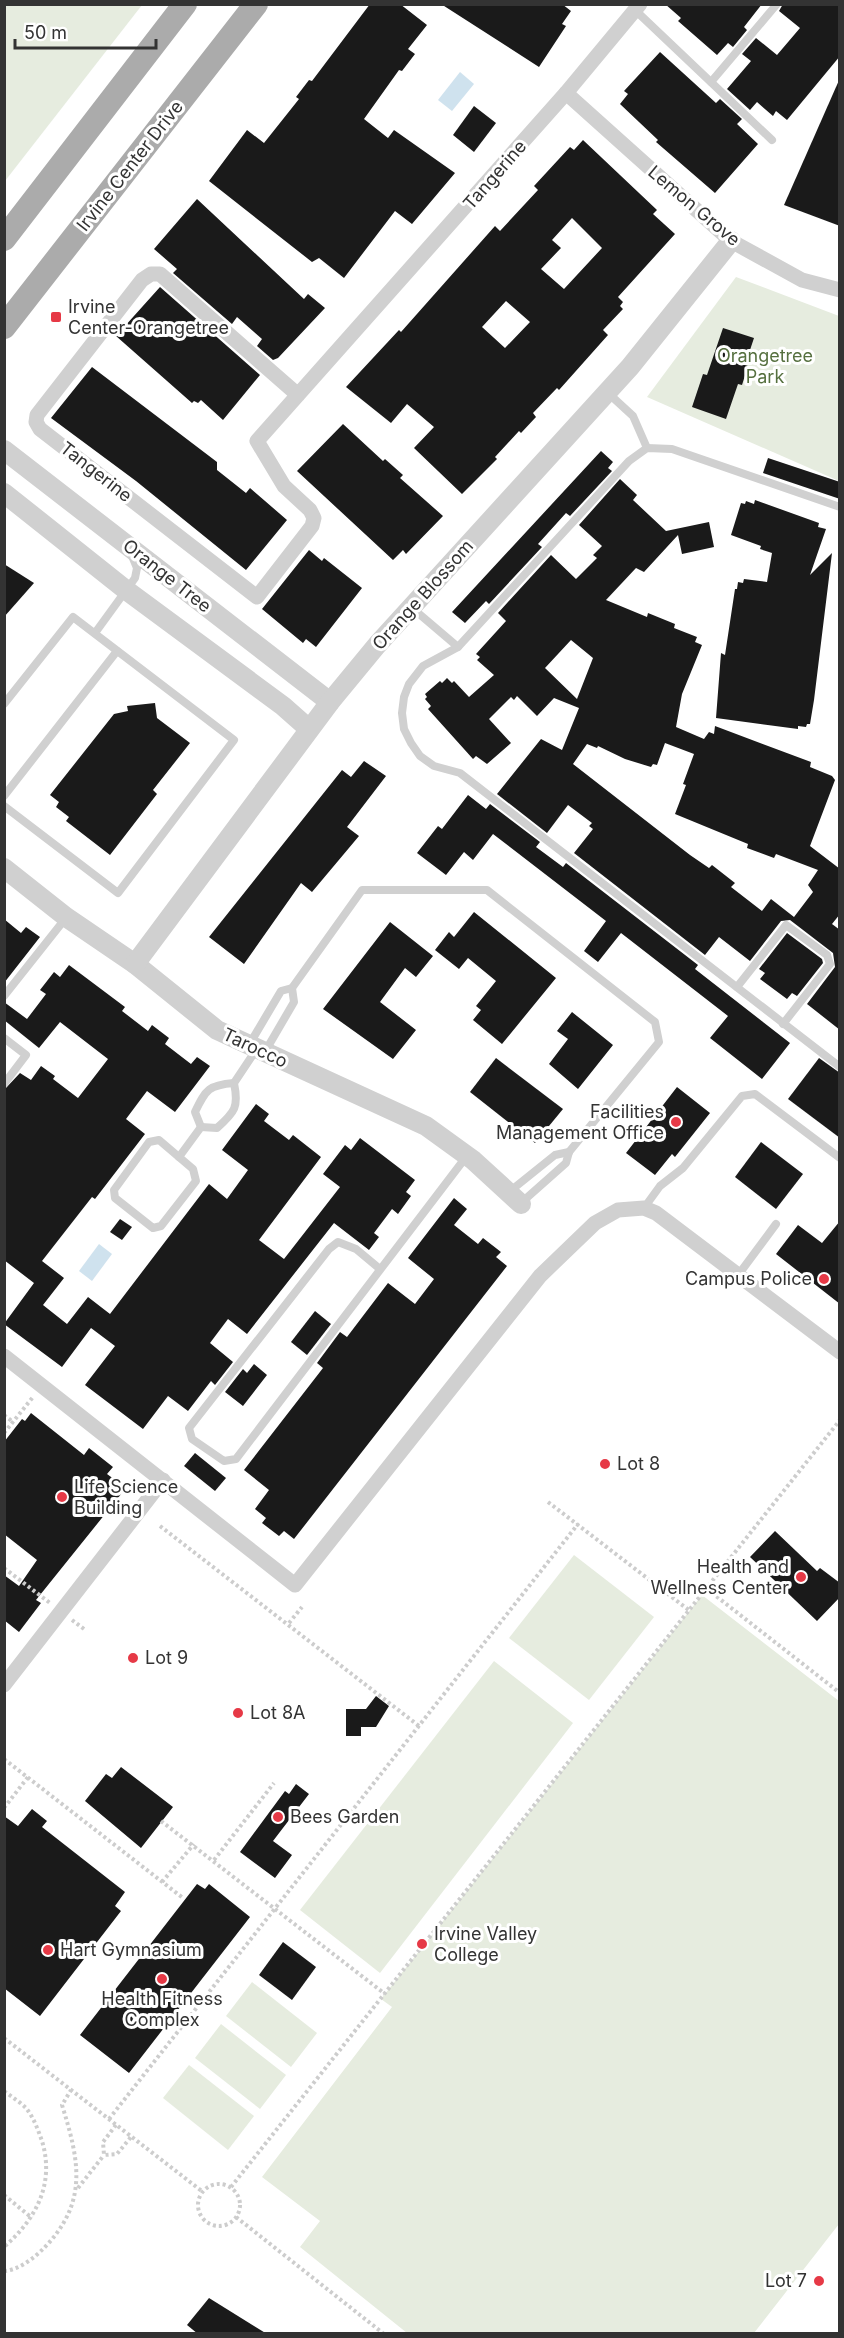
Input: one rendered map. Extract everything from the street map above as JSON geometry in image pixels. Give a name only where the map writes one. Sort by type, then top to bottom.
[{"type":"main road","points":[[4,239],[185,4]]},
{"type":"main road","name":"Irvine Center Drive","points":[[4,327],[255,4]]},
{"type":"street","name":"Tangerine","points":[[298,395],[160,274],[151,274],[142,280],[38,414],[36,422],[40,429],[257,597],[312,526],[314,518],[310,510],[284,486],[257,441],[298,395],[566,93],[637,7]]},
{"type":"street","name":"Lemon Grove","points":[[566,93],[731,241],[802,280],[840,290]]},
{"type":"street","name":"Orange Blossom","points":[[135,964],[330,702],[411,607],[607,392],[731,241]]},
{"type":"street","name":"Orange Tree","points":[[4,450],[330,702]]},
{"type":"street","name":"Orange Tree","points":[[4,493],[126,590],[283,706],[309,729]]},
{"type":"street","name":"Tarocco","points":[[4,868],[66,917],[135,964],[217,1030],[256,1050],[426,1126],[467,1156],[514,1198]]},
{"type":"street","points":[[4,1356],[295,1585],[540,1276],[595,1223],[618,1210],[644,1208],[656,1213],[840,1352]]},
{"type":"street","points":[[4,1685],[163,1480]]},
{"type":"lane","points":[[711,82],[777,4]]},
{"type":"lane","points":[[637,7],[772,140]]},
{"type":"lane","points":[[607,392],[633,416],[647,448]]},
{"type":"lane","points":[[840,507],[672,449],[647,448],[629,461],[458,647],[423,666],[404,696],[404,729],[420,756],[434,766],[460,773],[840,1067]]},
{"type":"lane","points":[[95,633],[135,578],[137,568],[128,545]]},
{"type":"lane","points":[[411,607],[458,647]]},
{"type":"lane","points":[[4,705],[73,617],[234,740],[118,893],[4,806]]},
{"type":"lane","points":[[4,796],[117,651]]},
{"type":"lane","points":[[256,1050],[281,991],[292,988],[362,890],[487,890],[655,1022],[659,1041],[569,1152],[566,1163],[514,1198]]},
{"type":"lane","points":[[4,996],[66,917]]},
{"type":"lane","points":[[737,987],[786,925],[827,955],[830,964],[783,1024]]},
{"type":"lane","points":[[201,1127],[217,1128],[234,1114],[237,1098],[234,1083],[256,1050],[294,1002],[292,988]]},
{"type":"lane","points":[[4,1038],[26,1056],[4,1084]]},
{"type":"lane","points":[[201,1127],[195,1112],[203,1095],[214,1085],[234,1083]]},
{"type":"lane","points":[[644,1208],[660,1186],[683,1168],[742,1096],[755,1094],[840,1158]]},
{"type":"lane","points":[[179,1157],[201,1127]]},
{"type":"lane","points":[[159,1140],[179,1157],[193,1169],[196,1181],[161,1226],[153,1228],[115,1198],[114,1190],[149,1142],[159,1140]]},
{"type":"lane","points":[[514,1198],[555,1155],[569,1152]]},
{"type":"lane","points":[[380,1269],[356,1250],[338,1242],[329,1249],[189,1428],[192,1439],[224,1461],[236,1459],[467,1156]]},
{"type":"lane","points":[[739,1274],[776,1224]]},
{"type":"path","points":[[4,1433],[43,1385]]},
{"type":"path","points":[[4,1415],[14,1422]]},
{"type":"path","points":[[231,2187],[840,1420]]},
{"type":"path","points":[[548,1502],[690,1611]]},
{"type":"path","points":[[109,2119],[578,1524]]},
{"type":"path","points":[[160,1526],[289,1623],[419,1726]]},
{"type":"path","points":[[4,1568],[84,1629]]},
{"type":"path","points":[[707,1589],[840,1693]]},
{"type":"path","points":[[289,1623],[302,1607]]},
{"type":"path","points":[[4,1759],[183,1899]]},
{"type":"path","points":[[4,1808],[28,1777]]},
{"type":"path","points":[[214,1860],[274,1783]]},
{"type":"path","points":[[161,1821],[194,1844],[385,1994]]},
{"type":"path","points":[[162,1882],[194,1844]]},
{"type":"path","points":[[4,2038],[202,2192]]},
{"type":"path","points":[[71,2090],[62,2104],[77,2160],[77,2188]]},
{"type":"path","points":[[4,2091],[25,2107],[33,2118],[45,2150],[45,2186],[32,2218],[4,2247]]},
{"type":"path","points":[[4,2271],[12,2270],[35,2257],[54,2238],[65,2221],[77,2188],[104,2155],[103,2142],[116,2125]]},
{"type":"path","points":[[104,2155],[117,2154],[131,2137]]},
{"type":"path","points":[[219,2184],[231,2187],[239,2198],[240,2205],[236,2217],[225,2225],[206,2222],[198,2204],[202,2192],[219,2184]]},
{"type":"path","points":[[4,2195],[32,2218]]},
{"type":"path","points":[[236,2217],[384,2334]]},
{"type":"green space","points":[[4,5],[142,5],[5,181]]},
{"type":"green space","name":"Orangetree Park","points":[[736,277],[839,316],[839,481],[647,397]]},
{"type":"green space","points":[[574,1555],[654,1617],[589,1700],[509,1638]]},
{"type":"green space","points":[[702,1595],[839,1701],[839,2224],[754,2333],[407,2333],[300,2247],[320,2221],[262,2177],[392,2007],[381,1999]]},
{"type":"green space","points":[[494,1661],[573,1723],[380,1973],[300,1910]]},
{"type":"green space","points":[[252,1982],[317,2033],[291,2067],[226,2016]]},
{"type":"green space","points":[[221,2024],[286,2075],[260,2109],[195,2058]]},
{"type":"green space","points":[[189,2065],[254,2116],[228,2150],[163,2098]]},
{"type":"water","points":[[460,72],[474,84],[452,111],[438,100]]},
{"type":"water","points":[[99,1244],[112,1254],[92,1281],[79,1271]]},
{"type":"building","points":[[370,4],[400,4],[427,25],[408,49],[415,54],[402,71],[399,70],[364,119],[388,138],[394,130],[455,173],[412,224],[395,211],[344,278],[319,258],[312,262],[209,181],[247,130],[264,143],[299,99],[296,97],[309,80],[312,81]]},
{"type":"building","points":[[441,4],[562,4],[571,11],[562,24],[566,26],[539,67]]},
{"type":"building","points":[[665,4],[762,4],[744,27],[747,30],[733,47],[728,43],[717,55],[678,21],[681,18]]},
{"type":"building","points":[[783,4],[840,4],[840,56],[787,120],[776,111],[773,116],[757,102],[750,110],[727,89],[751,61],[742,54],[756,38],[777,55],[800,28],[779,11]]},
{"type":"building","points":[[660,52],[716,103],[720,99],[742,119],[737,124],[758,144],[715,193],[656,142],[658,140],[620,104],[628,94],[624,91]]},
{"type":"building","points":[[840,78],[840,226],[784,205]]},
{"type":"building","points":[[474,106],[496,123],[474,152],[453,135]]},
{"type":"building","points":[[583,140],[657,210],[653,214],[675,234],[618,297],[623,302],[620,306],[623,309],[603,330],[608,335],[559,390],[557,388],[533,413],[536,417],[521,433],[519,431],[495,457],[497,459],[462,494],[414,448],[434,427],[407,404],[391,423],[346,387],[399,330],[401,332],[495,226],[500,231],[538,190],[534,186],[570,147],[574,150]],"holes":[[[572,218],[602,248],[564,289],[541,269],[561,248],[552,240]],[[506,301],[530,322],[505,348],[482,327]]]},
{"type":"building","points":[[197,199],[304,299],[308,294],[325,308],[278,358],[273,360],[257,346],[262,339],[237,317],[232,324],[173,273],[177,269],[154,249]]},
{"type":"building","points":[[160,287],[260,375],[223,420],[201,400],[198,403],[194,401],[192,403],[116,336]]},
{"type":"building","points":[[723,328],[754,338],[745,365],[748,366],[742,385],[738,384],[726,419],[692,407],[703,374],[707,375]]},
{"type":"building","points":[[92,367],[217,462],[217,470],[246,493],[250,488],[287,520],[246,570],[136,481],[51,418]]},
{"type":"building","points":[[343,424],[383,461],[385,459],[403,475],[400,478],[443,516],[406,554],[403,550],[393,560],[297,471]]},
{"type":"building","points":[[601,451],[613,462],[608,468],[612,471],[570,516],[566,513],[538,544],[542,547],[489,604],[486,601],[465,623],[452,612]]},
{"type":"building","points":[[768,458],[840,482],[840,499],[763,473]]},
{"type":"building","points":[[620,479],[637,495],[633,500],[666,531],[709,522],[714,547],[682,554],[678,535],[644,572],[636,568],[606,600],[647,617],[648,613],[675,624],[674,628],[697,637],[695,642],[702,645],[682,694],[676,727],[704,739],[709,732],[714,734],[715,726],[811,762],[810,767],[832,776],[835,780],[810,846],[840,869],[840,914],[832,924],[840,930],[840,1030],[807,1004],[835,967],[833,953],[790,920],[781,921],[750,961],[719,937],[705,955],[574,853],[593,829],[589,826],[592,823],[568,805],[547,833],[497,794],[541,739],[562,750],[579,708],[554,698],[537,716],[517,696],[514,700],[511,697],[489,719],[511,743],[487,764],[476,756],[473,759],[428,709],[431,706],[425,699],[427,697],[425,694],[440,681],[442,683],[447,678],[452,683],[454,681],[469,697],[494,675],[477,660],[480,657],[476,654],[506,621],[498,613],[551,555],[576,579],[597,558],[593,555],[602,546],[579,525]],"holes":[[[571,640],[593,658],[577,699],[545,668]],[[665,743],[694,754],[675,814],[748,844],[747,848],[774,858],[776,854],[818,870],[808,885],[813,892],[794,917],[771,899],[762,911],[731,887],[735,883],[712,865],[709,868],[690,855],[573,764],[587,744],[597,748],[598,746],[625,759],[651,767],[653,764],[657,765]]]},
{"type":"building","points":[[755,500],[819,523],[818,527],[826,529],[810,575],[832,553],[810,724],[806,727],[798,726],[798,729],[716,718],[721,653],[725,655],[735,589],[737,589],[738,582],[743,583],[744,579],[767,582],[772,553],[760,549],[761,546],[731,535],[741,503],[745,504],[746,501],[754,504]]},
{"type":"building","points":[[309,550],[322,561],[324,558],[362,588],[316,647],[306,639],[303,643],[262,609]]},
{"type":"building","points":[[4,564],[34,583],[4,617]]},
{"type":"building","points":[[155,703],[157,718],[190,743],[153,790],[157,794],[110,855],[66,821],[69,817],[56,807],[59,802],[50,795],[114,714],[128,711],[127,706]]},
{"type":"building","points":[[364,761],[386,776],[347,827],[359,836],[312,892],[301,883],[244,964],[209,937],[342,770],[351,777]]},
{"type":"building","points":[[468,795],[486,809],[490,804],[540,842],[536,847],[563,867],[566,863],[698,965],[695,969],[790,1043],[762,1079],[710,1038],[728,1016],[621,933],[598,962],[584,951],[606,921],[493,834],[473,860],[464,852],[446,875],[417,853],[438,826],[442,829]]},
{"type":"building","points":[[474,912],[556,978],[502,1044],[473,1020],[481,1010],[476,1006],[496,981],[468,958],[459,969],[435,950],[449,932],[454,937]]},
{"type":"building","points":[[4,919],[21,933],[26,927],[40,937],[4,983]]},
{"type":"building","points":[[390,922],[433,956],[416,977],[405,968],[380,1002],[416,1030],[393,1059],[323,1009]]},
{"type":"building","points":[[787,933],[822,959],[823,963],[797,996],[792,993],[787,999],[760,979],[765,973],[759,969]]},
{"type":"building","points":[[69,965],[125,1007],[122,1011],[148,1031],[152,1025],[169,1038],[165,1044],[191,1064],[197,1057],[210,1066],[175,1112],[147,1091],[126,1119],[145,1134],[95,1199],[92,1197],[42,1261],[64,1278],[43,1305],[67,1324],[88,1297],[110,1314],[209,1184],[227,1199],[248,1170],[222,1150],[256,1104],[269,1114],[264,1121],[289,1140],[293,1135],[321,1157],[259,1240],[284,1259],[340,1187],[323,1174],[345,1145],[351,1150],[360,1138],[415,1180],[406,1192],[411,1196],[398,1214],[392,1209],[374,1233],[379,1237],[369,1250],[334,1223],[247,1334],[228,1319],[210,1343],[233,1362],[215,1385],[211,1381],[188,1411],[168,1396],[143,1429],[85,1385],[115,1346],[91,1328],[62,1367],[4,1324],[34,1283],[4,1260],[4,1090],[20,1073],[31,1080],[41,1066],[55,1076],[53,1079],[78,1098],[108,1059],[60,1022],[39,1048],[4,1020],[4,1002],[27,1019],[46,994],[40,990],[54,972],[60,977]]},
{"type":"building","points":[[572,1012],[613,1045],[578,1089],[549,1064],[568,1039],[557,1031]]},
{"type":"building","points":[[496,1058],[563,1109],[535,1143],[470,1092]]},
{"type":"building","points":[[819,1058],[840,1073],[840,1138],[788,1099]]},
{"type":"building","name":"Facilities Management Office","points":[[677,1087],[710,1113],[675,1157],[672,1154],[655,1175],[626,1153]]},
{"type":"building","points":[[761,1142],[803,1174],[776,1209],[735,1177]]},
{"type":"building","points":[[454,1198],[467,1209],[454,1225],[478,1244],[483,1238],[501,1252],[496,1257],[507,1266],[294,1539],[284,1531],[279,1536],[262,1523],[266,1518],[255,1509],[269,1490],[244,1470],[323,1368],[317,1363],[340,1332],[347,1337],[388,1283],[415,1304],[434,1279],[408,1258]]},
{"type":"building","points":[[120,1219],[132,1227],[122,1240],[110,1232]]},
{"type":"building","name":"Campus Police","points":[[840,1221],[840,1304],[776,1254],[798,1225],[822,1243]]},
{"type":"building","points":[[315,1311],[331,1324],[307,1355],[291,1342]]},
{"type":"building","points":[[254,1364],[267,1375],[243,1406],[225,1392],[243,1369],[247,1373]]},
{"type":"building","name":"Life Science Building","points":[[31,1413],[84,1455],[89,1448],[113,1467],[107,1474],[126,1488],[36,1600],[41,1603],[19,1632],[4,1620],[4,1575],[19,1586],[37,1560],[4,1534],[4,1442],[22,1419],[25,1421]]},
{"type":"building","points":[[195,1453],[226,1478],[215,1491],[184,1466]]},
{"type":"building","name":"Health and Wellness Center","points":[[775,1531],[817,1571],[820,1568],[840,1583],[840,1597],[817,1621],[750,1557]]},
{"type":"building","points":[[376,1696],[389,1706],[376,1727],[361,1727],[361,1736],[346,1736],[346,1709],[366,1709]]},
{"type":"building","points":[[121,1767],[173,1807],[141,1848],[85,1801],[106,1774],[112,1778]]},
{"type":"building","name":"Bees Garden","points":[[296,1784],[309,1794],[273,1841],[292,1855],[275,1878],[240,1852],[285,1791],[289,1794]]},
{"type":"building","name":"Hart Gymnasium","points":[[32,1809],[47,1821],[42,1827],[125,1892],[115,1906],[121,1911],[40,2016],[4,1988],[4,1816],[18,1826]]},
{"type":"building","name":"Health Fitness Complex","points":[[197,1884],[205,1889],[209,1884],[250,1917],[129,2073],[80,2035]]},
{"type":"building","points":[[283,1942],[316,1967],[292,2000],[259,1975]]},
{"type":"building","points":[[209,2298],[267,2334],[198,2334],[187,2325]]},
{"type":"place","name":"Irvine Center-Orangetree","points":[[56,317]]},
{"type":"place","name":"Facilities Management Office","points":[[676,1122]]},
{"type":"place","name":"Campus Police","points":[[824,1279]]},
{"type":"place","name":"Lot 8","points":[[605,1464]]},
{"type":"place","name":"Life Science Building","points":[[62,1497]]},
{"type":"place","name":"Health and Wellness Center","points":[[801,1577]]},
{"type":"place","name":"Lot 9","points":[[133,1658]]},
{"type":"place","name":"Lot 8A","points":[[238,1713]]},
{"type":"place","name":"Bees Garden","points":[[278,1817]]},
{"type":"place","name":"Irvine Valley College","points":[[422,1944]]},
{"type":"place","name":"Hart Gymnasium","points":[[48,1950]]},
{"type":"place","name":"Health Fitness Complex","points":[[162,1979]]},
{"type":"place","name":"Lot 7","points":[[819,2281]]}]
